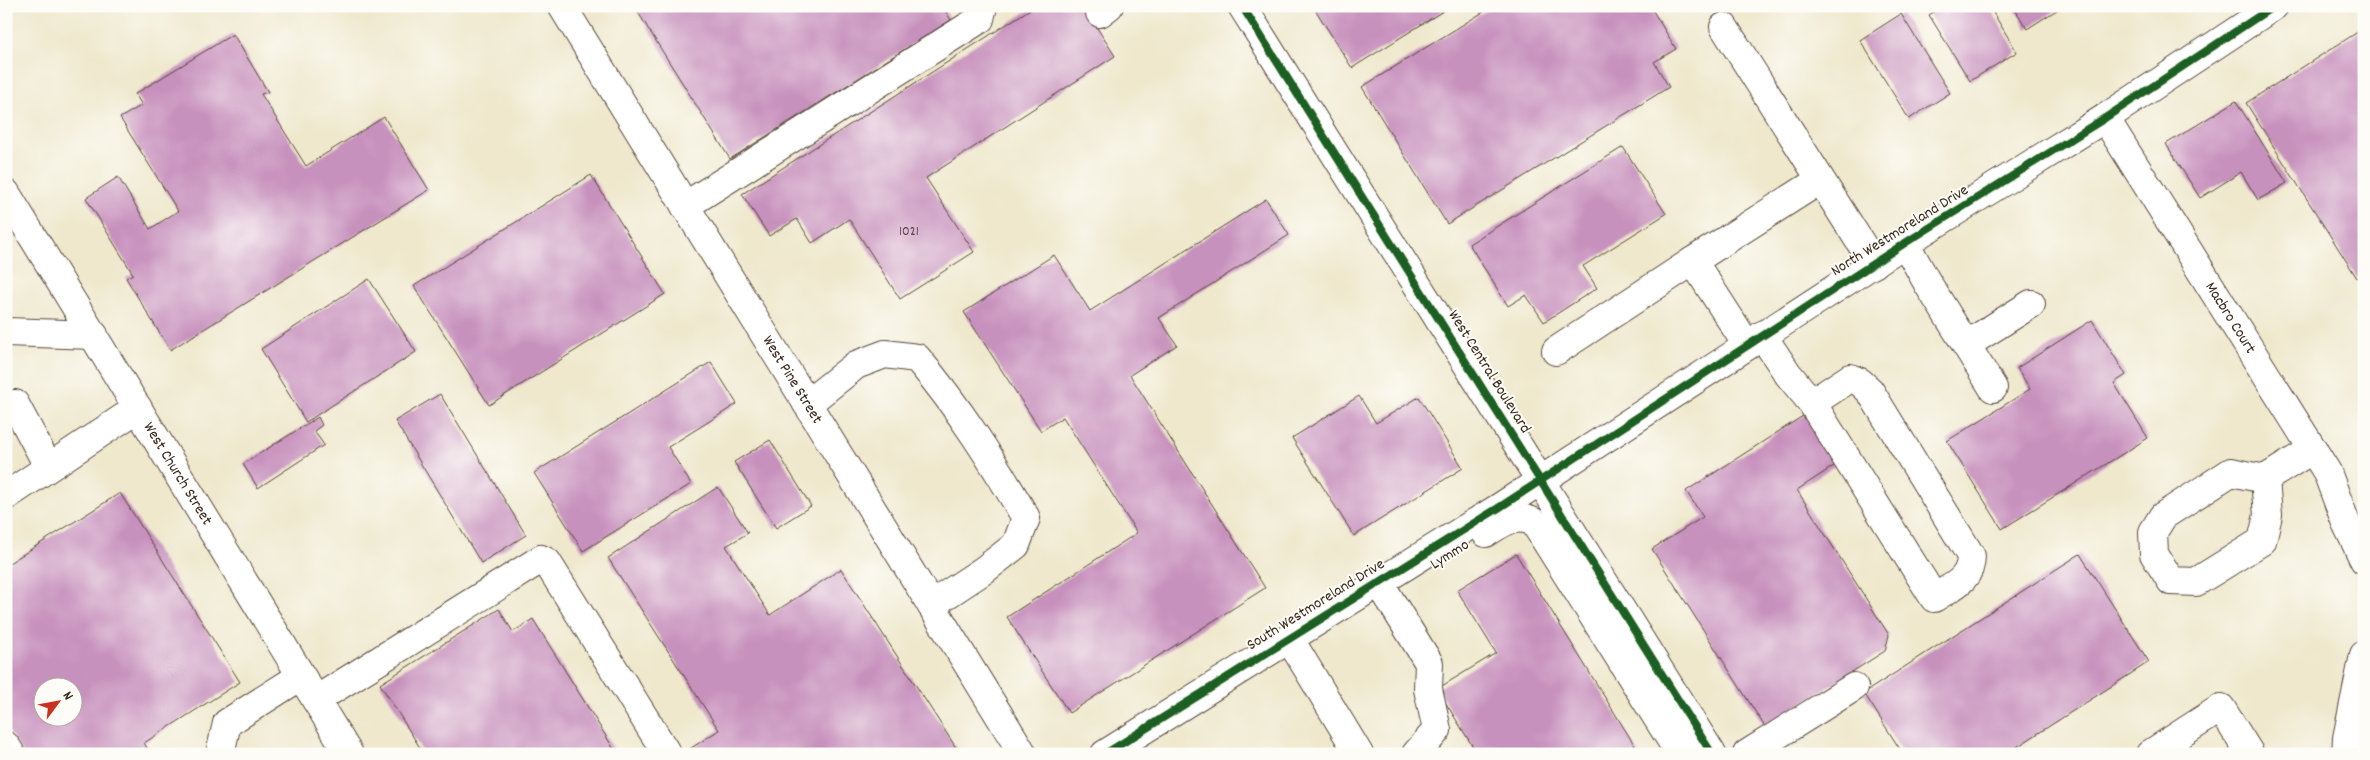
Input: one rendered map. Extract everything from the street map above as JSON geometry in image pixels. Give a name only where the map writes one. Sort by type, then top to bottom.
[{"type":"street","name":"West Pine Street","points":[[562,6],[1022,754]]},
{"type":"street","points":[[686,206],[980,19],[983,6]]},
{"type":"street","name":"West Central Boulevard","points":[[1242,6],[1712,754]]},
{"type":"street","name":"North Westmoreland Drive","points":[[1540,479],[1905,243],[2105,118],[2274,6]]},
{"type":"street","points":[[1724,27],[1874,264]]},
{"type":"street","name":"Macbro Court","points":[[2105,118],[2327,472],[2346,523],[2364,560]]},
{"type":"street","points":[[1556,350],[1820,180]]},
{"type":"street","name":"West Church Street","points":[[6,193],[349,754]]},
{"type":"street","points":[[1905,243],[1993,388]]},
{"type":"street","points":[[1693,261],[1754,340],[1788,374],[1812,403],[1934,598],[1966,576],[1971,568],[1971,556],[1870,391],[1860,382],[1850,378],[1812,403]]},
{"type":"street","points":[[1966,345],[2030,304]]},
{"type":"street","points":[[6,332],[94,335]]},
{"type":"street","points":[[807,404],[856,365],[885,354],[917,358],[952,400],[993,462],[1026,518],[1016,545],[984,570],[931,605]]},
{"type":"street","points":[[6,406],[15,404],[48,466]]},
{"type":"street","points":[[6,496],[48,466],[138,408]]},
{"type":"street","points":[[2265,479],[2268,515],[2262,541],[2196,582],[2171,581],[2154,554],[2153,532],[2163,516],[2231,472],[2265,479],[2313,449]]},
{"type":"street","name":"South Westmoreland Drive","points":[[1105,754],[1294,645],[1383,588],[1540,479]]},
{"type":"street","name":"Lymmo","points":[[1383,588],[1508,520],[1525,518],[1534,522],[1680,754]]},
{"type":"street","points":[[316,700],[541,559],[547,562],[667,754]]},
{"type":"street","points":[[1383,588],[1429,663],[1428,689],[1437,730],[1416,754]]},
{"type":"street","points":[[1138,754],[1294,645],[1359,754]]},
{"type":"street","points":[[2346,754],[2347,738],[2364,655]]},
{"type":"street","points":[[220,754],[227,723],[302,676]]},
{"type":"street","points":[[1747,754],[1854,687]]},
{"type":"street","points":[[2150,754],[2220,708],[2250,754]]},
{"type":"street","points":[[6,746],[11,754]]},
{"type":"building","points":[[634,6],[942,6],[951,20],[730,159]]},
{"type":"building","points":[[1035,6],[1083,6],[1115,56],[926,178],[974,252],[900,299],[849,219],[812,243],[797,219],[769,236],[742,194]]},
{"type":"building","points":[[1313,6],[1451,6],[1352,68]]},
{"type":"building","points":[[1493,6],[1650,6],[1676,49],[1654,62],[1669,87],[1447,224],[1362,87]]},
{"type":"building","points":[[1943,6],[1989,6],[2017,52],[1970,81],[1929,15]]},
{"type":"building","points":[[2013,6],[2063,6],[2027,29]]},
{"type":"building","points":[[1901,14],[1950,93],[1909,119],[1860,40]]},
{"type":"building","points":[[2364,28],[2364,274],[2357,278],[2246,103]]},
{"type":"building","points":[[233,34],[268,92],[261,94],[306,166],[384,117],[429,190],[170,350],[126,278],[133,274],[86,198],[118,177],[150,229],[178,211],[120,118],[142,105],[135,94]]},
{"type":"building","points":[[2236,101],[2287,183],[2258,200],[2241,172],[2200,198],[2166,144]]},
{"type":"building","points":[[1623,147],[1666,214],[1583,266],[1597,288],[1544,322],[1526,295],[1508,306],[1469,244]]},
{"type":"building","points":[[591,175],[665,294],[489,405],[414,286]]},
{"type":"building","points":[[1266,199],[1289,235],[1159,318],[1177,345],[1130,375],[1265,588],[1069,713],[1007,617],[1137,533],[1063,417],[1041,431],[964,312],[1054,255],[1090,311]]},
{"type":"building","points":[[369,279],[416,352],[306,422],[261,349]]},
{"type":"building","points":[[2092,320],[2126,375],[2114,383],[2148,438],[2002,529],[1947,441],[2030,389],[2017,368]]},
{"type":"building","points":[[711,362],[737,404],[668,447],[691,484],[583,551],[534,473]]},
{"type":"building","points":[[440,394],[526,535],[481,563],[395,421]]},
{"type":"building","points":[[1359,396],[1376,423],[1419,397],[1463,468],[1354,536],[1292,438]]},
{"type":"building","points":[[1806,414],[1837,464],[1797,490],[1889,635],[1885,651],[1765,727],[1652,549],[1703,517],[1686,491]]},
{"type":"building","points":[[318,417],[322,425],[314,431],[324,445],[258,488],[243,464]]},
{"type":"building","points":[[770,440],[811,506],[776,528],[734,462]]},
{"type":"building","points":[[718,487],[748,533],[726,546],[770,615],[841,569],[960,754],[690,754],[688,750],[719,730],[608,558]]},
{"type":"building","points":[[120,493],[240,682],[144,743],[151,754],[23,754],[6,727],[6,565]]},
{"type":"building","points":[[1516,554],[1640,754],[1469,754],[1475,750],[1437,689],[1496,653],[1457,590]]},
{"type":"building","points":[[2080,554],[2149,662],[2006,754],[1903,754],[1864,693]]},
{"type":"building","points":[[499,609],[513,632],[533,619],[617,754],[424,754],[380,684]]},
{"type":"cycle path","points":[[1242,6],[1712,754]]},
{"type":"cycle path","points":[[1105,754],[1500,507],[1905,243],[2105,118],[2274,6]]}]
